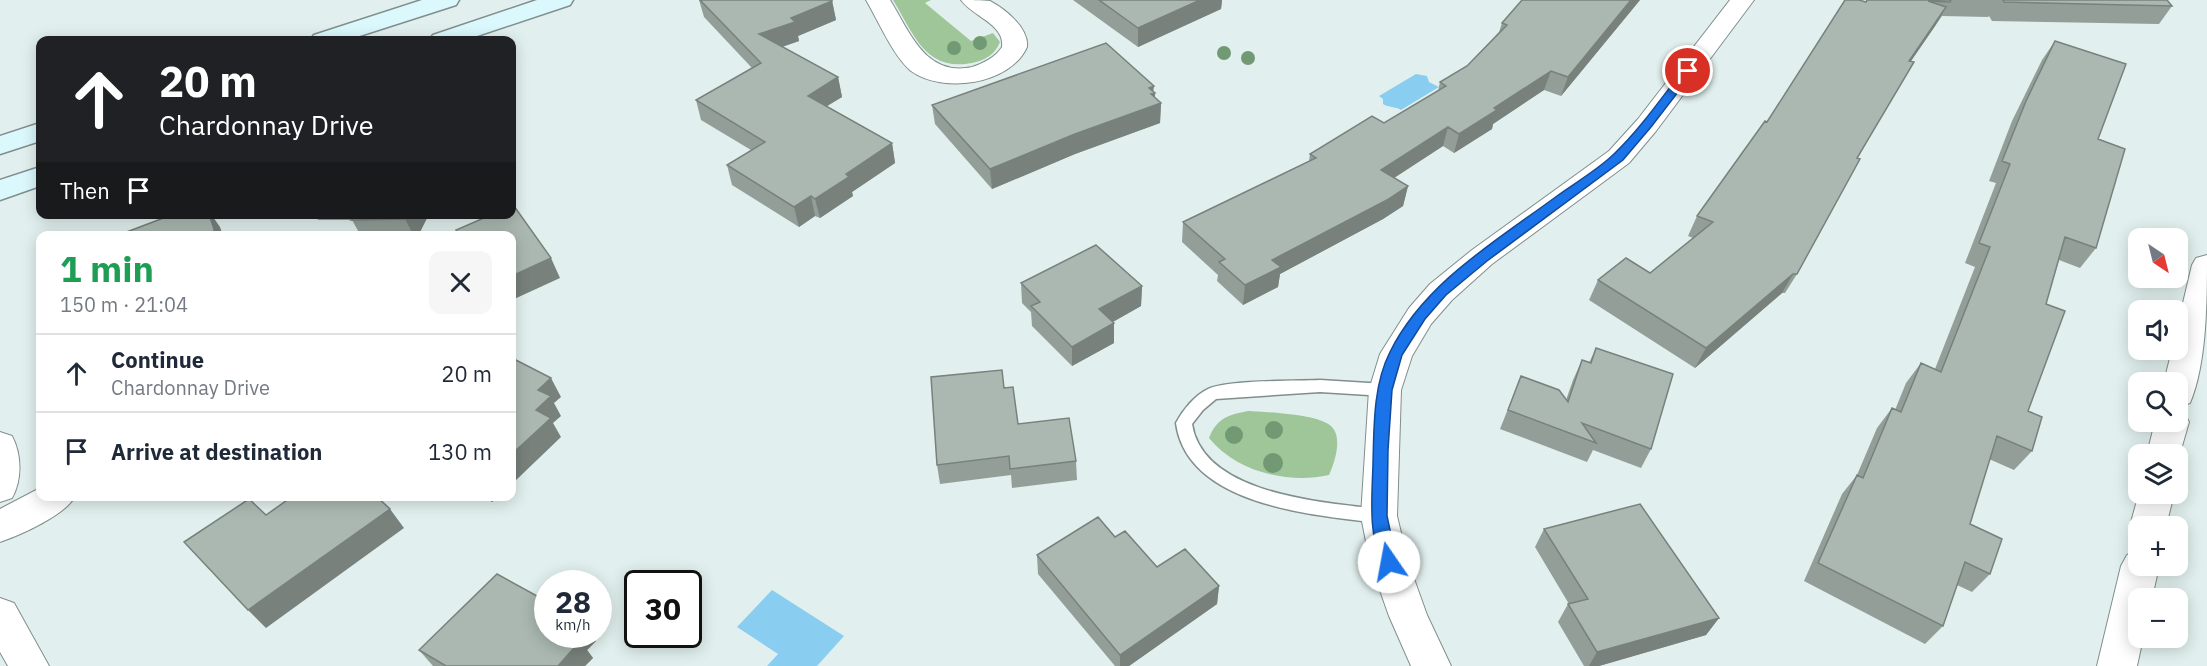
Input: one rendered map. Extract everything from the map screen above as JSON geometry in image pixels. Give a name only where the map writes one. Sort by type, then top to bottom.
[{"type":"main road","points":[[335,36],[447,0]]},
{"type":"main road","points":[[454,36],[561,0]]},
{"type":"main road","points":[[401,15],[417,22],[421,28],[419,36]]},
{"type":"main road","points":[[0,146],[36,133]]},
{"type":"main road","points":[[0,190],[36,177]]},
{"type":"street","points":[[878,0],[920,66],[947,74],[963,75],[984,72],[998,65],[1011,55],[1016,46],[1014,36],[1006,27],[973,0]]},
{"type":"street","points":[[1431,666],[1408,616],[1389,562],[1379,516],[1380,450],[1385,390],[1396,354],[1420,316],[1441,292],[1482,257],[1619,157],[1647,125],[1742,0]]},
{"type":"street","points":[[2183,372],[2207,265]]},
{"type":"street","points":[[0,446],[2,459],[0,488]]},
{"type":"street","points":[[0,527],[49,501]]},
{"type":"street","points":[[2117,666],[2138,576]]},
{"type":"street","points":[[0,615],[29,666]]},
{"type":"lane","points":[[1379,516],[1315,508],[1257,493],[1227,482],[1204,465],[1189,444],[1184,423],[1197,406],[1212,394],[1320,386],[1385,390]]},
{"type":"green space","points":[[893,0],[931,0],[925,3],[971,41],[993,33],[1000,42],[993,53],[977,62],[956,64],[943,62],[923,48]]},
{"type":"green space","points":[[1248,411],[1304,416],[1331,426],[1337,436],[1337,443],[1329,475],[1297,478],[1264,473],[1248,467],[1220,450],[1209,438],[1212,431],[1224,418]]},
{"type":"water","points":[[1416,74],[1427,76],[1429,82],[1439,87],[1401,110],[1383,104],[1383,99],[1379,96]]},
{"type":"water","points":[[772,590],[844,636],[817,666],[767,666],[778,654],[737,627]]},
{"type":"building","points":[[700,0],[832,0],[791,18],[795,22],[759,34],[838,77],[808,96],[892,143],[846,174],[849,177],[815,199],[811,196],[794,207],[727,165],[765,142],[696,100],[761,63]]},
{"type":"building","points":[[1099,0],[1200,0],[1138,28]]},
{"type":"building","points":[[1522,0],[1631,0],[1568,77],[1551,71],[1459,134],[1448,127],[1381,170],[1408,186],[1387,200],[1272,260],[1281,267],[1245,285],[1219,262],[1225,259],[1183,222],[1316,158],[1310,154],[1372,116],[1384,123],[1446,86],[1440,82],[1467,66],[1507,25],[1502,23]]},
{"type":"building","points":[[1845,0],[1866,2],[1867,0],[1951,0],[1950,2],[1928,1],[1946,7],[1909,61],[1914,62],[1857,158],[1860,159],[1797,274],[1793,274],[1706,348],[1598,280],[1626,258],[1650,273],[1713,222],[1697,216],[1765,121],[1767,122]]},
{"type":"building","points":[[2003,0],[2167,0],[2172,6],[2004,2]]},
{"type":"building","points":[[2055,41],[2126,64],[2098,139],[2125,149],[2096,248],[2065,237],[2046,304],[2065,311],[2028,411],[2042,417],[2032,451],[1997,436],[1970,524],[2002,539],[1990,574],[1965,562],[1943,626],[1818,563],[1857,475],[1863,478],[1892,408],[1901,412],[1921,363],[1941,372],[1990,247],[1979,243],[2010,164],[2002,161],[2026,101]]},
{"type":"building","points":[[1106,43],[1154,86],[1149,88],[1155,93],[1151,94],[1161,103],[1075,134],[990,169],[932,105]]},
{"type":"building","points":[[516,209],[551,258],[516,274],[516,231],[456,230],[481,219],[516,219]]},
{"type":"building","points":[[161,219],[211,219],[214,229],[214,231],[129,231]]},
{"type":"building","points":[[352,219],[405,219],[351,220]]},
{"type":"building","points":[[1096,245],[1142,286],[1099,309],[1114,323],[1072,347],[1031,306],[1040,302],[1021,283]]},
{"type":"building","points":[[1596,348],[1673,374],[1651,449],[1582,423],[1596,443],[1508,410],[1521,376],[1559,390],[1568,402],[1582,360],[1591,363]]},
{"type":"building","points":[[516,360],[551,378],[538,390],[551,396],[536,410],[551,418],[516,450]]},
{"type":"building","points":[[1002,370],[1004,388],[1013,387],[1018,424],[1069,418],[1076,461],[1010,469],[1009,456],[937,465],[931,377]]},
{"type":"building","points":[[246,501],[251,501],[266,515],[286,501],[381,501],[390,509],[248,610],[184,542]]},
{"type":"building","points":[[1640,504],[1719,618],[1597,652],[1568,604],[1588,599],[1544,529]]},
{"type":"building","points":[[1098,517],[1115,537],[1125,531],[1157,567],[1185,549],[1219,586],[1120,655],[1037,555]]},
{"type":"building","points":[[497,574],[534,594],[534,648],[574,648],[558,666],[446,666],[419,650]]},
{"type":"route","points":[[1389,562],[1379,516],[1380,450],[1385,390],[1396,354],[1420,316],[1441,292],[1482,257],[1619,157],[1647,125],[1688,71]]}]
